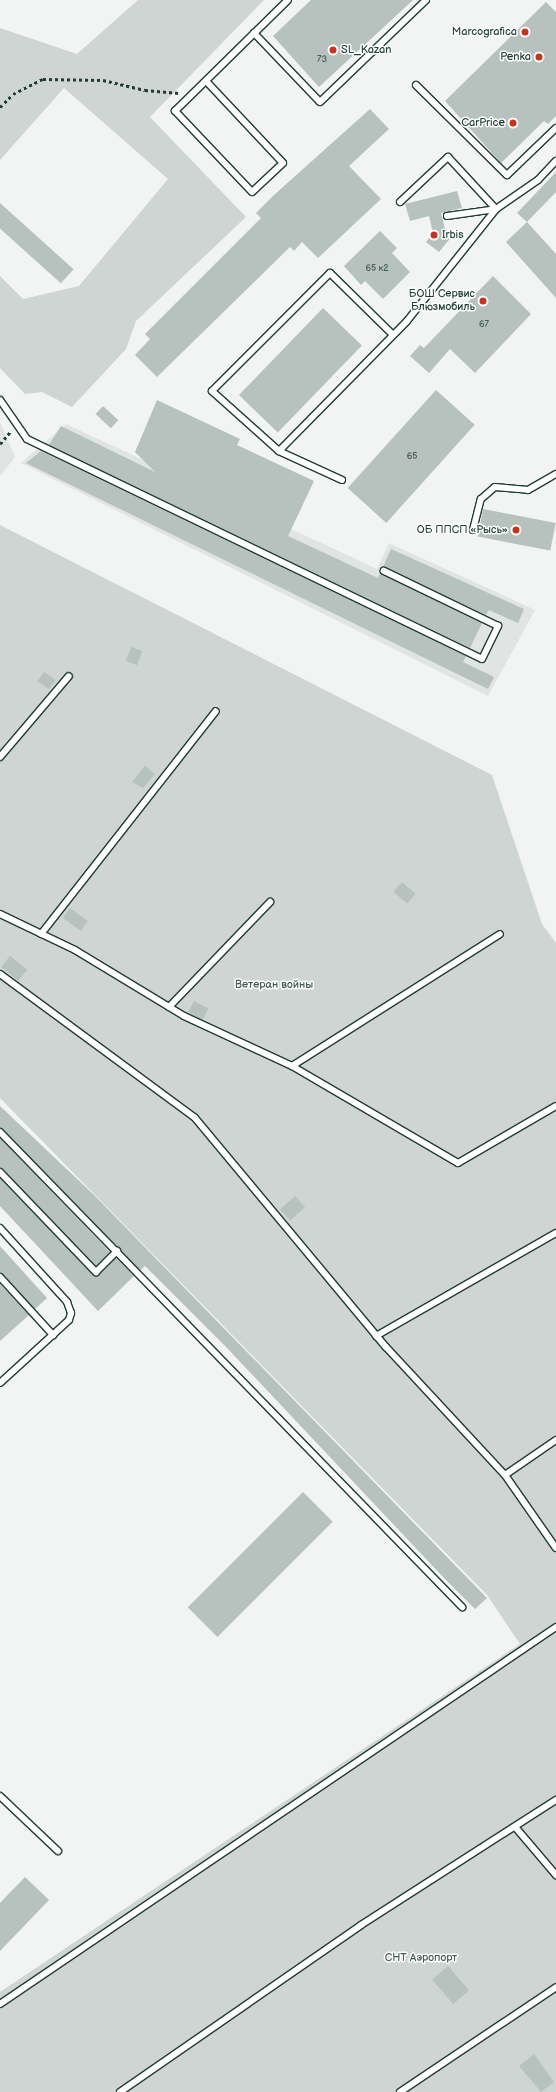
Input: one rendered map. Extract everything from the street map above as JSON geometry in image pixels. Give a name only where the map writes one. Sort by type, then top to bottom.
[{"type":"lane","points":[[206,81],[282,162],[252,192],[175,111],[288,0]]},
{"type":"lane","points":[[254,33],[320,102],[426,0]]},
{"type":"lane","points":[[416,85],[507,175],[556,128]]},
{"type":"lane","points":[[400,202],[448,157],[496,209]]},
{"type":"lane","points":[[279,451],[393,335],[496,209],[538,180],[556,161]]},
{"type":"lane","points":[[447,216],[496,209]]},
{"type":"lane","points":[[342,480],[279,451],[212,391],[330,273],[393,335]]},
{"type":"lane","points":[[0,400],[27,439],[482,659],[498,626],[384,572]]},
{"type":"lane","points":[[473,530],[481,499],[495,487],[528,490],[556,474]]},
{"type":"lane","points":[[0,757],[69,676]]},
{"type":"lane","points":[[41,934],[216,711]]},
{"type":"lane","points":[[169,1007],[270,902]]},
{"type":"lane","points":[[0,914],[75,950],[169,1007],[292,1066],[458,1163],[556,1106]]},
{"type":"lane","points":[[292,1066],[500,934]]},
{"type":"lane","points":[[0,974],[195,1118],[376,1336],[505,1475],[556,1548]]},
{"type":"lane","points":[[0,1132],[462,1606]]},
{"type":"lane","points":[[0,1172],[96,1272],[117,1251]]},
{"type":"lane","points":[[0,1228],[70,1306],[70,1320],[0,1383]]},
{"type":"lane","points":[[376,1336],[556,1233]]},
{"type":"lane","points":[[0,1277],[53,1335]]},
{"type":"lane","points":[[505,1475],[556,1440]]},
{"type":"lane","points":[[0,2004],[556,1627]]},
{"type":"lane","points":[[0,1796],[58,1851]]},
{"type":"lane","points":[[120,2092],[361,1925],[516,1828],[556,1800]]},
{"type":"lane","points":[[516,1828],[556,1875]]},
{"type":"lane","points":[[400,2092],[556,1987]]},
{"type":"path","points":[[0,107],[13,94],[44,79],[102,80],[145,90],[194,94]]},
{"type":"shaded area","points":[[0,422],[15,457],[0,476]]},
{"type":"shaded area","points":[[66,424],[377,569],[389,543],[535,610],[488,696],[21,463]]},
{"type":"green space","points":[[138,0],[264,0],[150,117],[246,217],[136,321],[126,349],[72,407],[42,392],[25,394],[0,368],[0,276],[23,299],[79,286],[168,179],[64,88],[0,160],[0,28],[77,54]]},
{"type":"green space","name":"Ветеран войны","points":[[0,525],[492,775],[542,924],[556,943],[556,2092],[0,2092],[0,1992],[520,1644],[487,1595],[0,1098]]},
{"type":"building","points":[[311,0],[413,0],[319,87],[273,36]]},
{"type":"building","points":[[546,2],[556,12],[556,116],[548,124],[544,121],[501,163],[445,101]]},
{"type":"building","points":[[370,109],[389,129],[349,166],[381,199],[318,258],[302,242],[294,251],[290,247],[157,377],[135,355],[150,339],[145,334],[261,218],[256,213],[274,195]]},
{"type":"building","points":[[556,172],[556,192],[527,222],[517,213]]},
{"type":"building","points":[[457,191],[462,208],[441,213],[445,229],[453,235],[439,252],[426,242],[433,233],[429,216],[410,221],[405,204]]},
{"type":"building","points":[[0,203],[74,269],[61,283],[0,229]]},
{"type":"building","points":[[527,222],[556,254],[556,298],[506,242]]},
{"type":"building","points":[[380,231],[397,248],[392,253],[410,272],[383,299],[365,281],[361,285],[344,266]]},
{"type":"building","points":[[493,276],[531,314],[475,373],[450,349],[429,373],[410,356],[420,345],[424,348]]},
{"type":"building","points":[[323,308],[362,346],[278,433],[239,395]]},
{"type":"building","points":[[436,390],[475,425],[386,523],[348,488]]},
{"type":"building","points":[[157,400],[240,439],[237,445],[314,481],[288,536],[378,578],[380,573],[482,623],[470,648],[49,445],[61,426],[155,472],[135,452]]},
{"type":"building","points":[[103,406],[118,420],[111,428],[95,414]]},
{"type":"building","points":[[41,451],[466,656],[463,662],[494,677],[488,689],[26,463]]},
{"type":"building","name":"ОБ ППСП «Рысь»","points":[[483,509],[556,523],[550,551],[478,536]]},
{"type":"building","points":[[391,549],[524,609],[518,623],[489,610],[486,615],[383,567]]},
{"type":"building","points":[[131,647],[142,651],[137,665],[126,661]]},
{"type":"building","points":[[44,672],[55,680],[49,689],[38,681]]},
{"type":"building","points":[[145,766],[155,774],[143,788],[132,782]]},
{"type":"building","points":[[402,882],[416,894],[407,904],[393,892]]},
{"type":"building","points":[[70,908],[88,921],[81,931],[63,918]]},
{"type":"building","points":[[10,956],[27,970],[18,981],[1,967]]},
{"type":"building","points":[[194,1001],[208,1008],[202,1020],[188,1013]]},
{"type":"building","points":[[0,1106],[93,1194],[487,1598],[475,1609],[444,1578],[228,1349],[145,1266],[140,1270],[0,1128]]},
{"type":"building","points":[[0,1138],[110,1252],[96,1266],[0,1168]]},
{"type":"building","points":[[0,1178],[93,1275],[99,1275],[116,1258],[134,1276],[98,1311],[0,1206]]},
{"type":"building","points":[[295,1196],[305,1207],[290,1221],[280,1209]]},
{"type":"building","points":[[0,1246],[47,1298],[35,1309],[0,1273]]},
{"type":"building","points":[[0,1284],[29,1315],[0,1341]]},
{"type":"building","points":[[303,1492],[333,1522],[217,1637],[188,1607]]},
{"type":"building","points":[[25,1877],[49,1900],[0,1951],[0,1903]]},
{"type":"building","points":[[448,1966],[469,1990],[453,2004],[432,1980]]},
{"type":"building","points":[[534,2054],[554,2082],[541,2092],[519,2066]]},
{"type":"place","name":"Marcografica","points":[[525,32]]},
{"type":"place","name":"SL_Kazan","points":[[333,50]]},
{"type":"place","name":"Penka","points":[[539,57]]},
{"type":"place","name":"CarPrice","points":[[513,123]]},
{"type":"place","name":"Irbis","points":[[434,235]]},
{"type":"place","name":"БОШ Сервис Блюзмобиль","points":[[483,301]]},
{"type":"place","name":"ОБ ППСП «Рысь»","points":[[516,530]]},
{"type":"park label","name":"СНТ Аэропорт","points":[[421,1958]]}]
